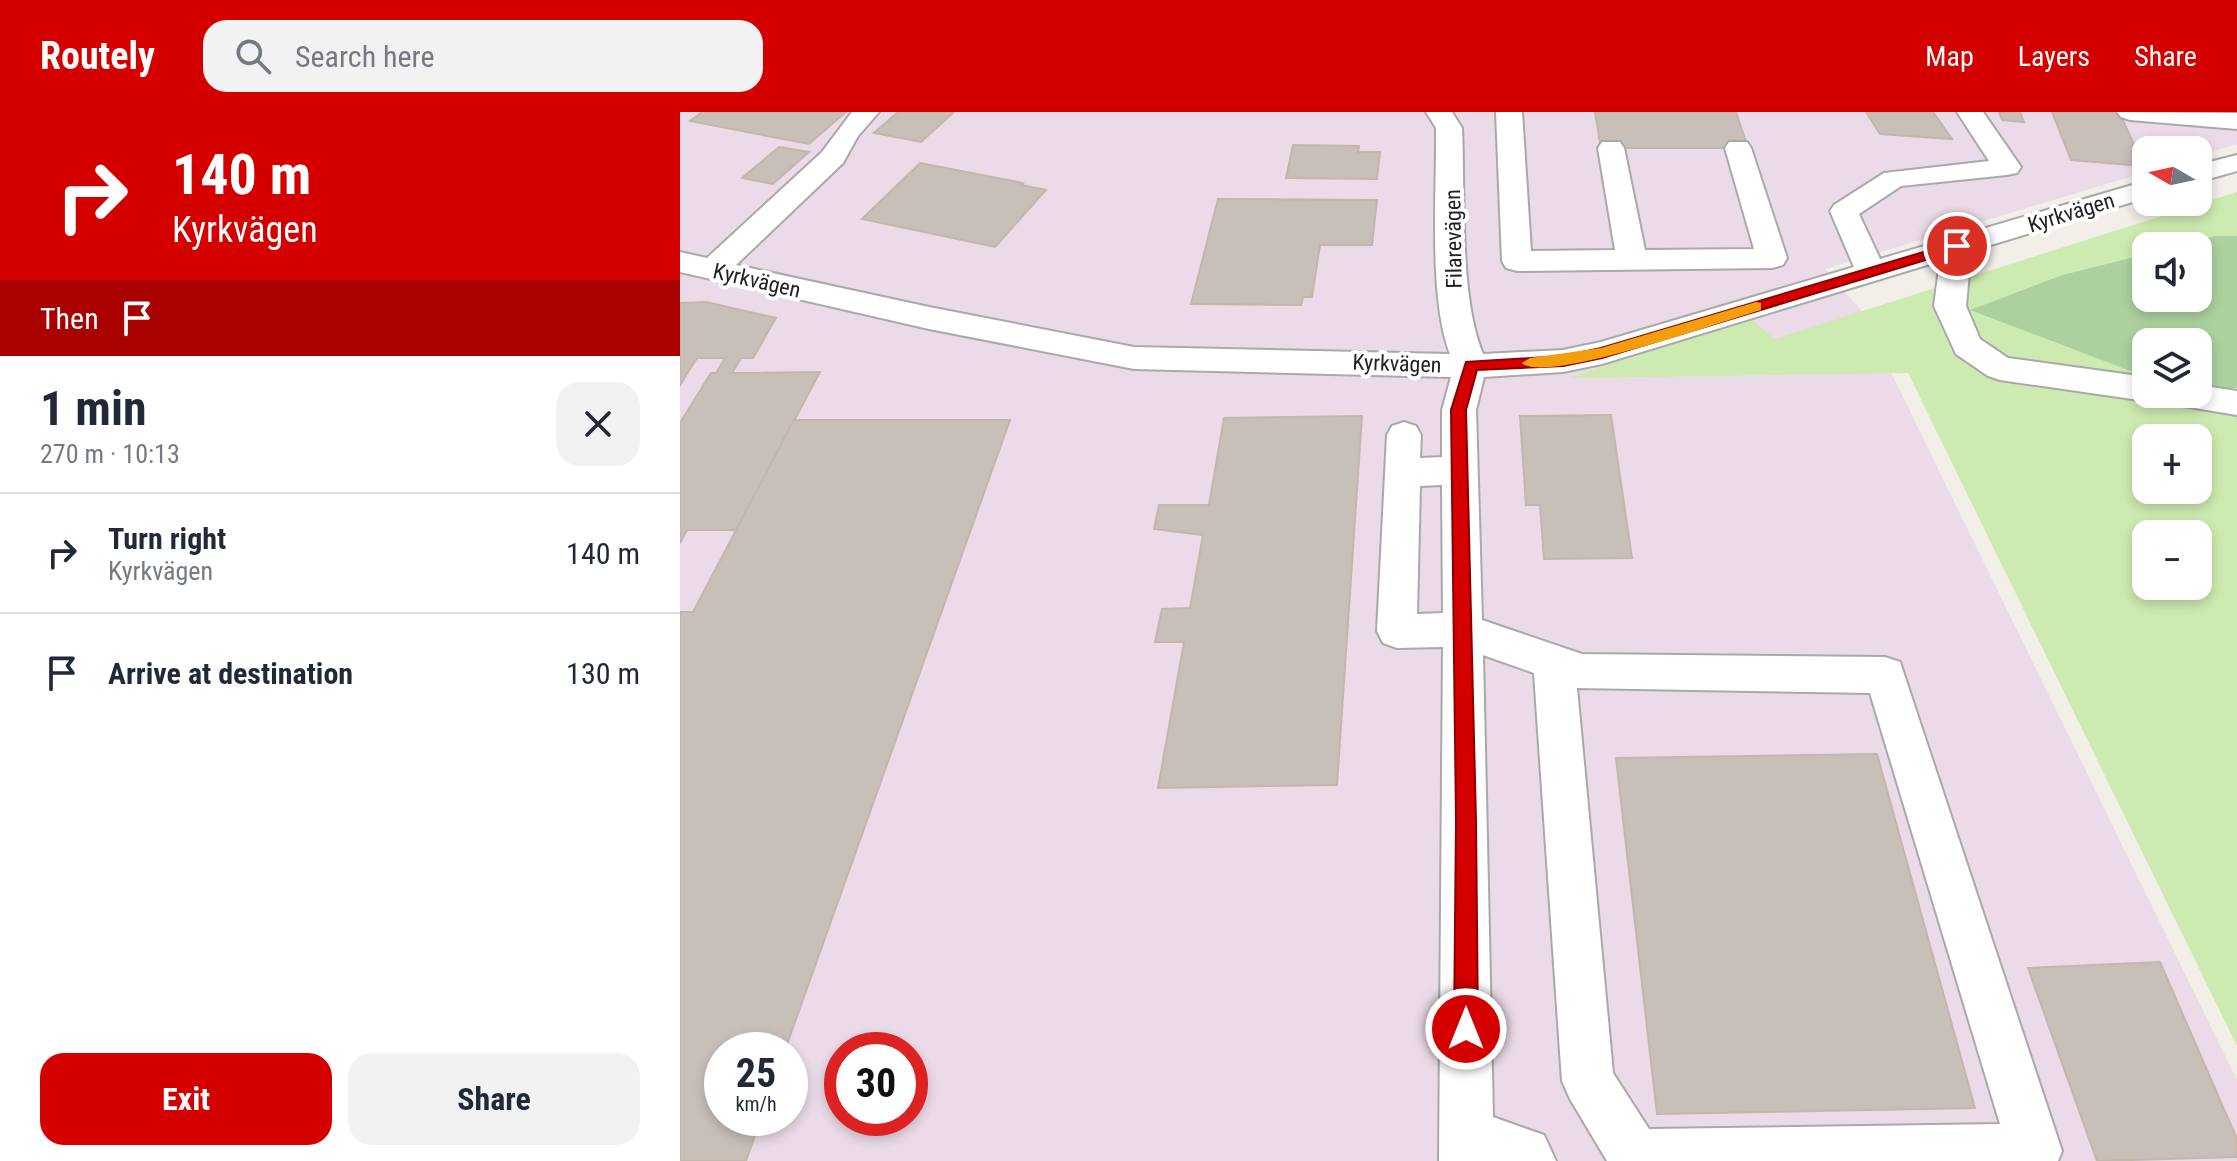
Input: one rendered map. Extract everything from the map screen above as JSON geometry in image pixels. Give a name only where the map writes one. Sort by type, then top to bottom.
[{"type":"street","points":[[712,270],[833,157],[847,133],[866,112]]},
{"type":"street","name":"Filarevägen","points":[[1439,112],[1449,128],[1457,331],[1471,365]]},
{"type":"street","points":[[1509,112],[1517,261]]},
{"type":"street","points":[[1871,272],[1844,211],[1894,179],[2007,167],[1970,112]]},
{"type":"street","points":[[2130,112],[2237,121]]},
{"type":"street","points":[[1620,148],[1619,192],[1632,260]]},
{"type":"street","points":[[1453,262],[1772,258],[1738,148]]},
{"type":"street","points":[[2212,170],[2237,163]]},
{"type":"street","name":"Kyrkvägen","points":[[680,262],[944,322],[1134,358],[1471,365],[1563,361],[1602,353],[2132,193]]},
{"type":"street","points":[[1957,246],[1950,306],[1967,346],[2000,368],[2132,387]]},
{"type":"street","points":[[1471,365],[1459,410],[1466,821],[1466,1148],[1525,1154],[1529,1161]]},
{"type":"street","points":[[2212,399],[2237,403]]},
{"type":"street","points":[[1404,435],[1397,631],[1462,630],[1554,662],[1582,672],[1885,675],[2035,1151],[1635,1156],[1588,1081],[1554,662]]},
{"type":"street","points":[[1402,473],[1459,470]]},
{"type":"shaded area","points":[[680,112],[2237,112],[2237,144],[2212,152],[2212,136],[2132,136],[2132,176],[1825,269],[1860,309],[2237,1080],[2237,1161],[680,1161]]},
{"type":"green space","points":[[2237,192],[2237,236],[2212,238],[2212,232],[2132,232],[2132,258],[2062,275],[1971,310],[2132,372],[2132,408],[2212,408],[2212,402],[2237,411],[2237,1046],[1908,373],[1567,378],[1751,319],[1775,339],[2162,216],[2212,216],[2212,200]]},
{"type":"green space","points":[[2237,236],[2237,388],[2212,388],[2212,328],[2132,328],[2132,372],[1970,310],[2062,275],[2132,258],[2132,312],[2212,312],[2212,237]]},
{"type":"building","points":[[702,112],[846,112],[809,144],[690,121]]},
{"type":"building","points":[[898,112],[954,112],[921,142],[874,133]]},
{"type":"building","points":[[1595,112],[1736,112],[1748,148],[1601,148]]},
{"type":"building","points":[[1866,112],[1933,112],[1952,139],[1880,134]]},
{"type":"building","points":[[1999,112],[2020,112],[2024,122],[2002,120]]},
{"type":"building","points":[[2052,112],[2119,112],[2132,140],[2132,165],[2071,160]]},
{"type":"building","points":[[1293,145],[1359,146],[1358,152],[1380,152],[1377,179],[1286,178]]},
{"type":"building","points":[[779,147],[809,152],[773,184],[742,178]]},
{"type":"building","points":[[920,163],[1046,190],[995,247],[862,219]]},
{"type":"building","points":[[1218,199],[1377,200],[1372,245],[1320,245],[1312,297],[1303,297],[1301,305],[1191,304]]},
{"type":"building","points":[[706,302],[776,318],[753,358],[741,358],[732,373],[820,372],[736,530],[687,530],[680,543],[680,423],[711,373],[716,373],[725,358],[697,358],[680,385],[680,303]]},
{"type":"building","points":[[1611,415],[1632,558],[1544,559],[1540,505],[1526,505],[1520,416]]},
{"type":"building","points":[[1362,416],[1337,785],[1158,788],[1184,642],[1155,642],[1162,609],[1190,608],[1203,535],[1154,529],[1159,505],[1209,505],[1224,418]]},
{"type":"building","points":[[794,420],[1010,420],[791,1032],[704,1032],[704,1136],[755,1136],[746,1161],[680,1161],[680,612],[693,612]]},
{"type":"building","points":[[1877,754],[1975,1108],[1657,1114],[1616,758]]},
{"type":"building","points":[[2160,962],[2237,1139],[2237,1157],[2097,1161],[2028,968]]},
{"type":"slow traffic","points":[[1530,363],[1563,361],[1602,353],[1756,307]]},
{"type":"route","points":[[1466,1029],[1459,410],[1471,365],[1563,361],[1602,353],[1957,246]]}]
